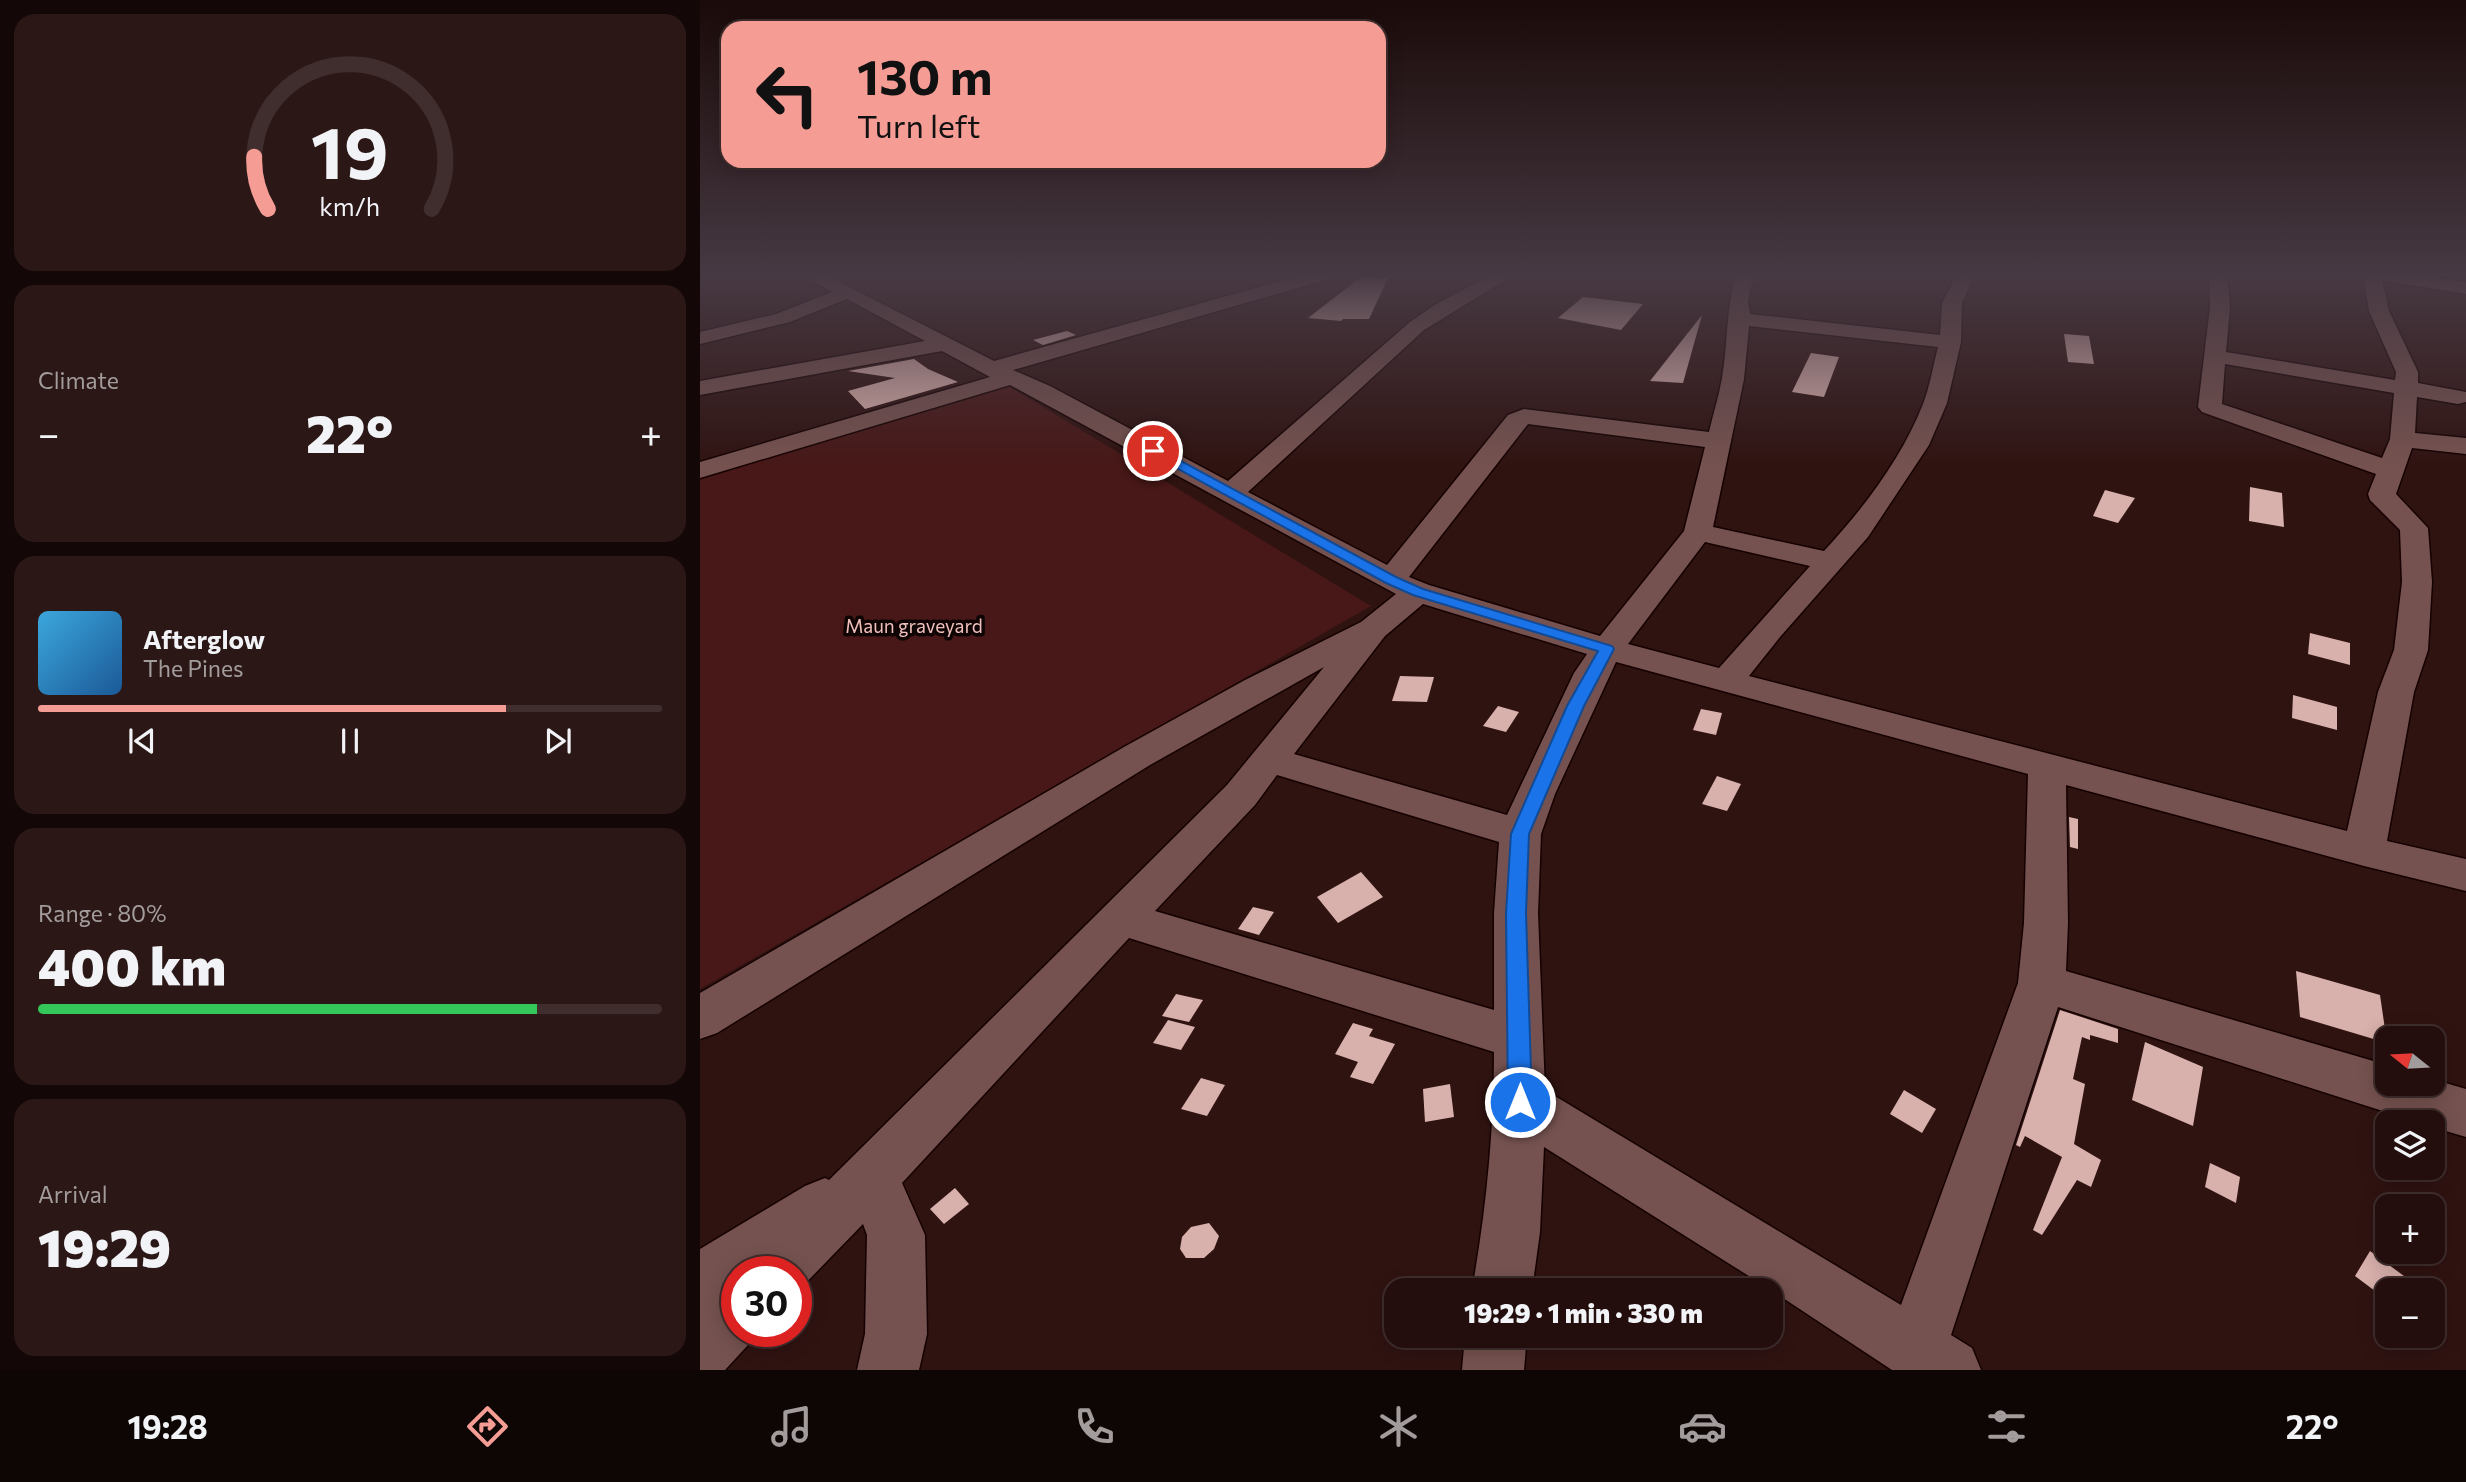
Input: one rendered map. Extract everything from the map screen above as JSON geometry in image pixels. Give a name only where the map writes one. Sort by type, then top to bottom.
[{"type":"street","points":[[933,338],[1232,492],[1405,586],[1607,649],[2364,851],[2466,875]]},
{"type":"street","points":[[700,470],[1117,338]]},
{"type":"street","points":[[1232,492],[1404,338]]},
{"type":"street","points":[[1505,1278],[1511,1232],[1520,1102],[1516,913],[1520,834],[1575,706],[1607,649],[1698,532],[1733,379],[1737,338]]},
{"type":"street","points":[[1913,338],[1950,342]]},
{"type":"street","points":[[1727,681],[1883,498],[1916,445],[1935,403],[1950,338]]},
{"type":"street","points":[[2215,338],[2210,407],[2214,411],[2391,470]]},
{"type":"street","points":[[2391,338],[2407,372],[2422,384],[2463,392]]},
{"type":"street","points":[[700,388],[944,344]]},
{"type":"street","points":[[2213,356],[2463,392]]},
{"type":"street","points":[[2364,851],[2396,692],[2411,650],[2417,582],[2414,528],[2384,500],[2382,494],[2422,384]]},
{"type":"street","points":[[793,1256],[1241,795],[1405,586],[1517,420],[1524,416],[1720,441]]},
{"type":"street","points":[[2402,439],[2466,446]]},
{"type":"street","points":[[1698,532],[1830,561]]},
{"type":"street","points":[[700,1018],[1136,756],[1257,688],[1373,629]]},
{"type":"street","points":[[1270,760],[1520,834]]},
{"type":"street","points":[[1520,1102],[1932,1360],[2042,984],[2046,923],[2047,766]]},
{"type":"street","points":[[1120,918],[1520,1039]]},
{"type":"street","points":[[2042,984],[2466,1112]]},
{"type":"street","points":[[700,1283],[872,1176]]},
{"type":"street","points":[[872,1176],[896,1235],[896,1334],[888,1370]]},
{"type":"street","points":[[700,1351],[721,1329]]},
{"type":"street","points":[[1493,1370],[1495,1348]]},
{"type":"green space","name":"Maun graveyard","points":[[1002,382],[1371,606],[700,989],[700,472]]},
{"type":"building","points":[[1041,338],[1066,338],[1043,345],[1033,340]]},
{"type":"building","points":[[1684,338],[1696,338],[1683,383],[1650,381]]},
{"type":"building","points":[[2065,338],[2089,338],[2094,364],[2068,362]]},
{"type":"building","points":[[1811,353],[1839,357],[1824,397],[1792,392]]},
{"type":"building","points":[[914,359],[928,369],[958,382],[865,409],[848,391],[895,378],[848,371]]},
{"type":"building","points":[[2250,487],[2282,493],[2284,527],[2249,521]]},
{"type":"building","points":[[2105,490],[2135,498],[2118,523],[2093,516]]},
{"type":"building","points":[[2310,633],[2350,643],[2350,665],[2308,654]]},
{"type":"building","points":[[1400,676],[1434,677],[1427,702],[1392,701]]},
{"type":"building","points":[[2293,695],[2337,707],[2337,730],[2292,718]]},
{"type":"building","points":[[1498,706],[1519,712],[1506,732],[1483,726]]},
{"type":"building","points":[[1701,709],[1722,713],[1716,735],[1693,730]]},
{"type":"building","points":[[1717,776],[1741,784],[1727,811],[1702,804]]},
{"type":"building","points":[[2069,817],[2078,819],[2078,849],[2070,847]]},
{"type":"building","points":[[1361,872],[1383,897],[1338,923],[1317,897]]},
{"type":"building","points":[[1253,907],[1274,912],[1259,935],[1238,929]]},
{"type":"building","points":[[2296,971],[2380,995],[2385,1026],[2375,1026],[2375,1039],[2300,1017]]},
{"type":"building","points":[[1176,994],[1203,1000],[1189,1022],[1162,1016]]},
{"type":"building","points":[[2060,1010],[2118,1029],[2118,1043],[2090,1035],[2090,1040],[2082,1037],[2073,1079],[2085,1084],[2074,1144],[2101,1160],[2091,1187],[2077,1180],[2042,1235],[2033,1230],[2062,1157],[2025,1136],[2020,1147],[2016,1145]]},
{"type":"building","points":[[1168,1020],[1195,1027],[1181,1050],[1153,1043]]},
{"type":"building","points":[[1353,1023],[1373,1029],[1369,1036],[1395,1044],[1373,1084],[1350,1077],[1358,1062],[1335,1054]]},
{"type":"building","points":[[2145,1042],[2203,1067],[2193,1126],[2132,1100]]},
{"type":"building","points":[[1201,1078],[1225,1085],[1207,1116],[1181,1109]]},
{"type":"building","points":[[1450,1084],[1454,1117],[1425,1122],[1423,1089]]},
{"type":"building","points":[[1904,1090],[1936,1109],[1922,1133],[1890,1114]]},
{"type":"building","points":[[2210,1163],[2240,1177],[2236,1203],[2205,1187]]},
{"type":"building","points":[[955,1188],[969,1204],[944,1224],[930,1209]]},
{"type":"building","points":[[1209,1223],[1219,1236],[1214,1249],[1204,1258],[1186,1258],[1180,1249],[1182,1237],[1191,1227]]},
{"type":"building","points":[[2370,1251],[2375,1255],[2375,1264],[2388,1264],[2407,1278],[2375,1278],[2375,1291],[2355,1276]]},
{"type":"route","points":[[1153,451],[1418,592],[1607,649],[1591,673],[1575,706],[1520,834],[1516,913],[1520,1102]]}]
